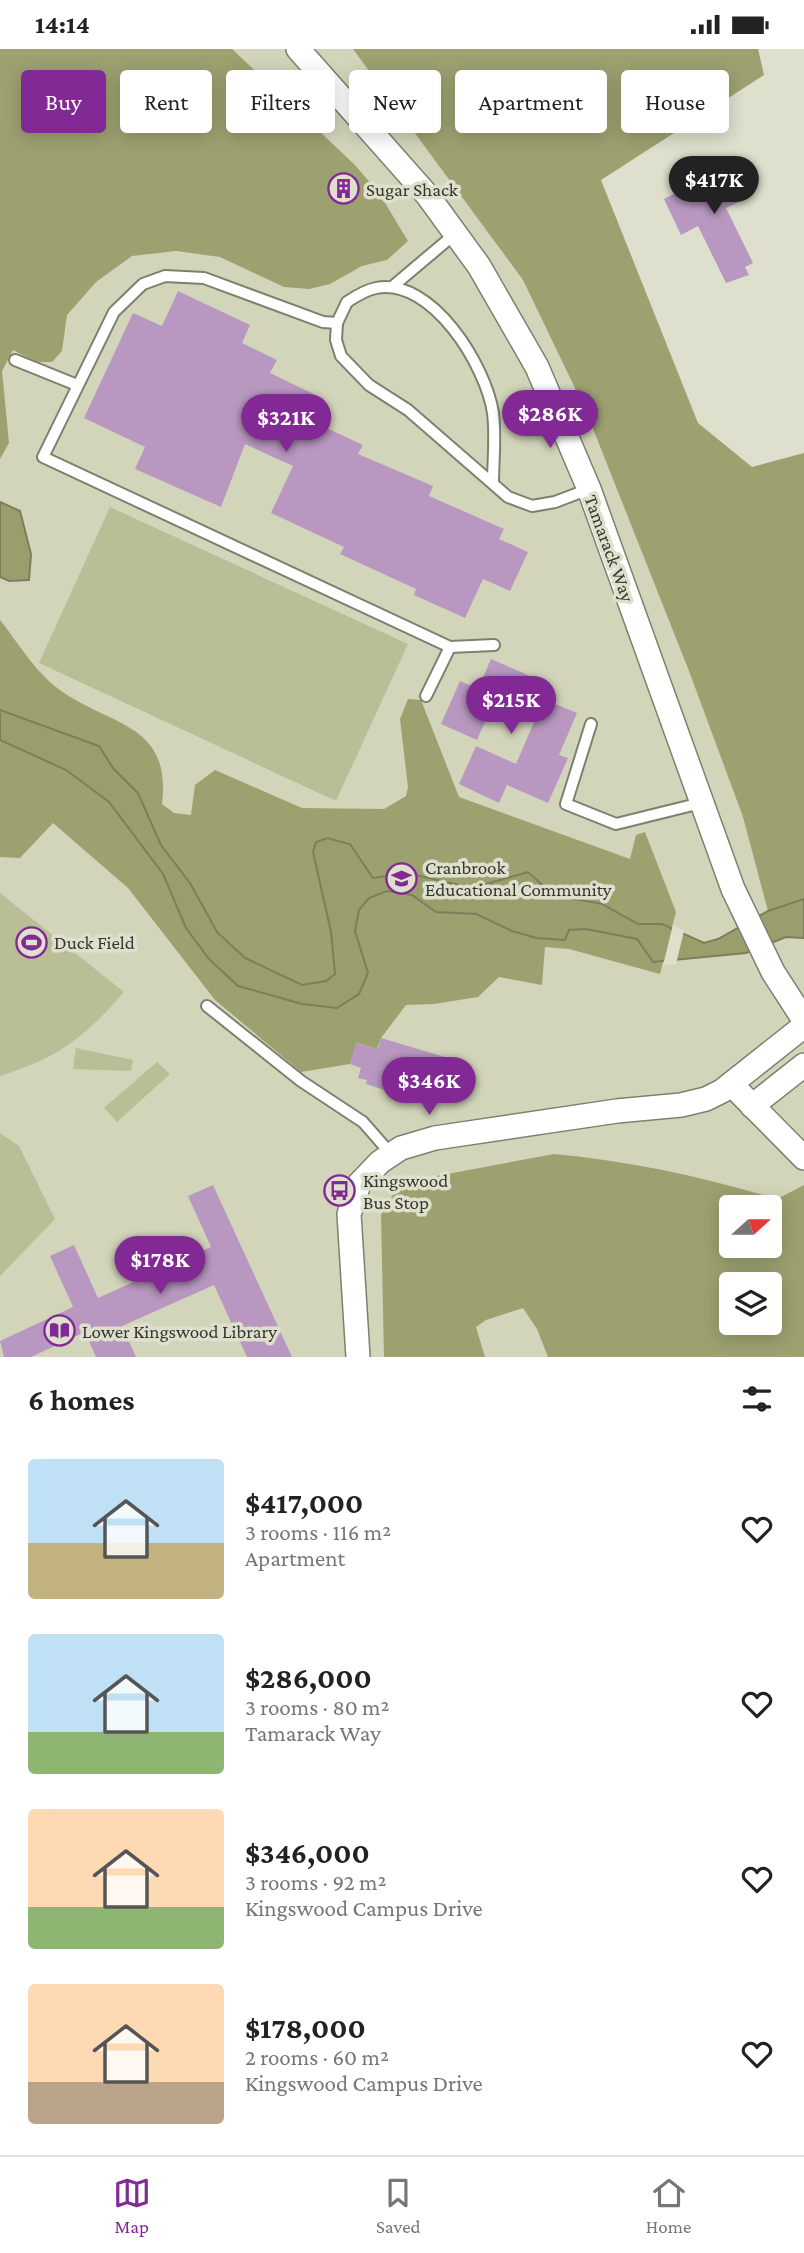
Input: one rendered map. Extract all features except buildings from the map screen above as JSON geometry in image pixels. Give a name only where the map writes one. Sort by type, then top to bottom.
[{"type":"street","name":"Tamarack Way","points":[[298,49],[400,161],[456,233],[500,300],[537,367],[589,489],[733,889],[773,972],[804,1020]]},
{"type":"street","points":[[358,1357],[348,1214],[359,1184],[391,1154],[435,1138],[617,1111],[689,1104],[714,1095],[731,1084],[804,1025]]},
{"type":"street","points":[[752,1106],[804,1065]]},
{"type":"street","points":[[731,1084],[804,1158]]},
{"type":"lane","points":[[392,287],[456,233]]},
{"type":"lane","points":[[337,323],[323,322],[204,278],[165,276],[143,284],[114,312],[43,457],[450,647],[494,645]]},
{"type":"lane","points":[[493,484],[493,411],[471,355],[438,311],[420,298],[392,287],[377,288],[347,302],[337,323],[336,340],[341,356],[369,385],[408,410],[493,484],[508,497],[532,506],[555,502],[589,489]]},
{"type":"lane","points":[[15,361],[77,385]]},
{"type":"lane","points":[[426,696],[450,647]]},
{"type":"lane","points":[[591,724],[566,804],[615,824],[701,803]]},
{"type":"lane","points":[[207,1006],[301,1081],[363,1122],[391,1154]]},
{"type":"shaded area","name":"Cranbrook Educational Community","points":[[0,49],[455,49],[464,70],[455,70],[455,133],[491,133],[668,547],[804,490],[804,1357],[0,1357]]},
{"type":"shaded area","points":[[0,49],[232,49],[254,70],[226,70],[226,133],[321,133],[354,164],[379,193],[408,241],[387,260],[362,266],[330,284],[309,289],[284,287],[220,257],[176,251],[132,256],[96,282],[67,315],[62,351],[52,362],[36,362],[13,350],[2,371],[9,443],[0,459]]},
{"type":"shaded area","points":[[353,49],[758,49],[764,75],[729,98],[729,70],[621,70],[621,133],[674,133],[601,180],[698,423],[752,467],[804,453],[804,899],[768,911],[743,817],[689,671],[586,411],[523,280],[415,133],[441,133],[441,70],[368,70]]},
{"type":"shaded area","points":[[0,502],[20,511],[31,554],[29,580],[9,581],[0,577]]},
{"type":"shaded area","points":[[110,507],[408,644],[336,801],[39,663]]},
{"type":"shaded area","points":[[0,620],[33,664],[56,687],[132,729],[146,741],[157,756],[162,776],[162,804],[174,813],[191,815],[195,785],[215,770],[302,808],[384,809],[406,796],[408,787],[400,719],[408,699],[421,700],[459,797],[630,859],[636,835],[645,832],[676,912],[660,974],[569,949],[545,947],[542,985],[499,977],[478,997],[406,1005],[381,1038],[377,1049],[357,1043],[350,1064],[301,1072],[215,1000],[128,888],[53,823],[20,858],[0,857]]},
{"type":"shaded area","points":[[0,710],[99,746],[113,768],[138,793],[161,845],[190,883],[217,932],[245,958],[302,985],[326,981],[335,974],[331,932],[313,852],[316,842],[327,838],[350,844],[373,878],[407,873],[472,888],[528,872],[554,895],[602,904],[638,924],[662,924],[704,943],[718,939],[768,911],[804,899],[804,938],[786,937],[746,953],[653,962],[637,939],[586,929],[569,930],[565,940],[536,938],[512,931],[476,914],[436,912],[412,895],[387,891],[369,898],[359,910],[355,931],[368,973],[359,994],[337,1008],[302,1004],[238,986],[209,959],[186,928],[163,874],[109,802],[66,770],[0,740]]},
{"type":"shaded area","name":"Duck Field","points":[[0,893],[124,992],[96,1022],[69,1045],[21,1069],[0,1076]]},
{"type":"shaded area","points":[[76,1048],[133,1060],[131,1071],[73,1069]]},
{"type":"shaded area","points":[[157,1062],[170,1074],[117,1122],[104,1108]]},
{"type":"shaded area","points":[[0,1133],[19,1146],[55,1219],[0,1276]]},
{"type":"shaded area","points":[[554,1154],[611,1161],[667,1171],[762,1195],[719,1195],[719,1258],[782,1258],[782,1196],[804,1185],[804,1357],[548,1357],[537,1329],[523,1308],[486,1320],[476,1327],[485,1357],[384,1357],[381,1215],[394,1193],[415,1180]]},
{"type":"pier","points":[[673,925],[684,931],[676,964],[663,965]]},
{"type":"place","name":"Sugar Shack","points":[[343,189]]},
{"type":"place","name":"Cranbrook Educational Community","points":[[402,878]]},
{"type":"place","name":"Duck Field","points":[[31,942]]},
{"type":"place","name":"Kingswood Bus Stop","points":[[340,1191]]},
{"type":"place","name":"Lower Kingswood Library","points":[[59,1331]]}]
